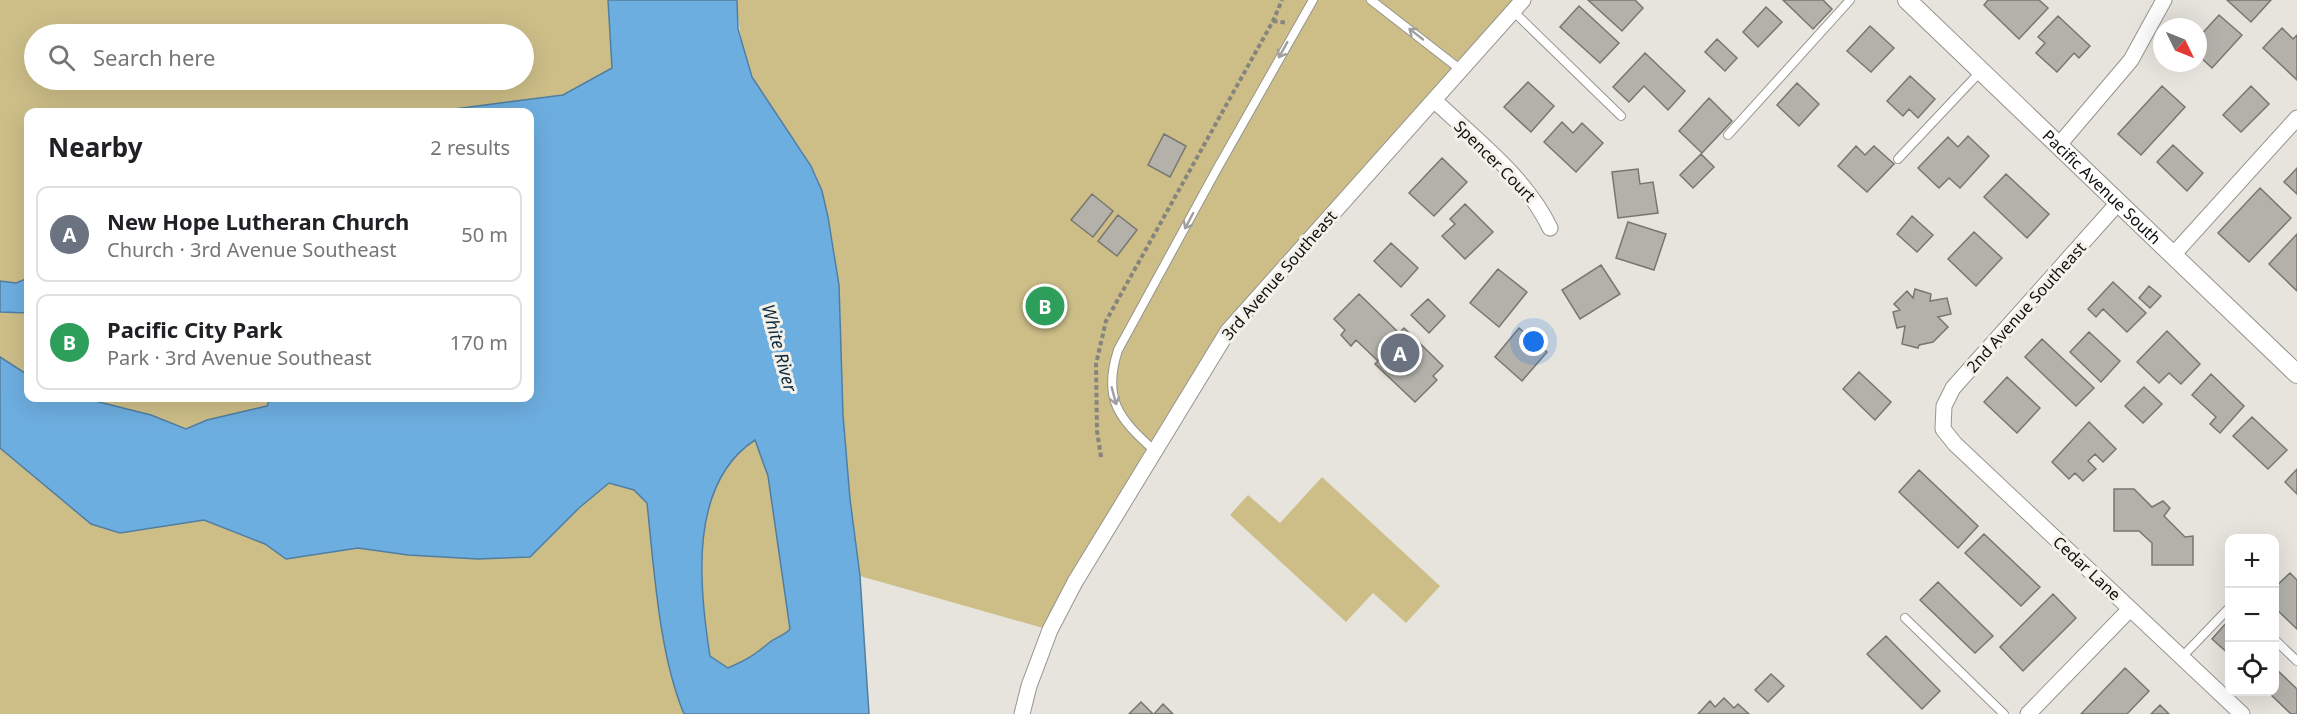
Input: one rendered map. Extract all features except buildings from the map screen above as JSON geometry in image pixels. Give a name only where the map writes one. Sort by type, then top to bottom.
[{"type":"street","name":"Pacific Avenue South","points":[[1907,0],[2297,374]]},
{"type":"street","points":[[2058,146],[2131,60],[2164,0]]},
{"type":"street","name":"3rd Avenue Southeast","points":[[1022,714],[1029,686],[1050,630],[1075,582],[1228,331],[1518,6]]},
{"type":"street","name":"Spencer Court","points":[[1434,100],[1525,186],[1541,208],[1550,228]]},
{"type":"street","points":[[2173,255],[2297,118]]},
{"type":"street","name":"2nd Avenue Southeast","points":[[1942,416],[1953,388],[2118,203]]},
{"type":"street","name":"Cedar Lane","points":[[1942,416],[1943,429],[1955,444],[2242,714]]},
{"type":"street","points":[[2028,714],[2130,609]]},
{"type":"lane","points":[[1155,450],[1132,430],[1112,398],[1111,382],[1118,350],[1313,0]]},
{"type":"lane","points":[[1371,0],[1461,70]]},
{"type":"lane","points":[[1728,135],[1850,0]]},
{"type":"lane","points":[[1518,6],[1621,116]]},
{"type":"lane","points":[[1898,159],[1981,71]]},
{"type":"lane","points":[[2182,657],[2225,612]]},
{"type":"lane","points":[[1905,618],[2004,714]]},
{"type":"lane","points":[[2277,642],[2297,661]]},
{"type":"path","points":[[1101,458],[1097,431],[1096,364],[1106,321],[1273,21],[1282,0]]},
{"type":"shaded area","points":[[0,0],[608,0],[613,68],[563,95],[462,108],[24,108],[24,280],[16,283],[0,281]]},
{"type":"shaded area","points":[[737,0],[1523,0],[1228,331],[1050,630],[860,576],[846,454],[837,274],[829,219],[816,175],[808,160],[768,104],[752,75],[741,38]]},
{"type":"shaded area","points":[[0,312],[24,313],[24,372],[0,357]]},
{"type":"shaded area","points":[[99,402],[268,402],[267,406],[207,420],[186,429],[151,415]]},
{"type":"shaded area","points":[[756,440],[764,462],[775,509],[790,629],[785,635],[771,641],[756,656],[728,669],[710,656],[703,599],[703,538],[709,509],[719,482],[734,459]]},
{"type":"shaded area","points":[[0,448],[120,533],[204,520],[265,544],[286,559],[358,548],[408,555],[478,559],[530,557],[579,508],[609,483],[634,490],[647,503],[663,638],[684,714],[0,714]]},
{"type":"shaded area","points":[[1322,477],[1440,586],[1406,623],[1373,593],[1346,622],[1230,515],[1248,495],[1280,523]]},
{"type":"water","name":"White River","points":[[608,0],[737,0],[738,29],[752,77],[811,166],[822,191],[828,217],[839,285],[843,415],[850,499],[860,576],[869,714],[684,714],[663,638],[647,503],[634,490],[609,483],[579,508],[530,557],[478,559],[408,555],[358,548],[286,559],[265,544],[204,520],[120,533],[91,524],[0,448],[0,357],[24,372],[24,402],[99,402],[151,415],[186,429],[207,420],[267,406],[268,402],[534,402],[534,108],[462,108],[563,95],[612,68]],"holes":[[[755,440],[768,476],[790,629],[750,657],[728,668],[710,656],[702,569],[703,539],[708,509],[718,483],[733,459]]]},
{"type":"water","points":[[24,280],[24,313],[0,312],[0,281],[16,283]]},
{"type":"place","name":"Pacific City Park","points":[[1045,306]]},
{"type":"place","name":"New Hope Lutheran Church","points":[[1400,353]]}]
